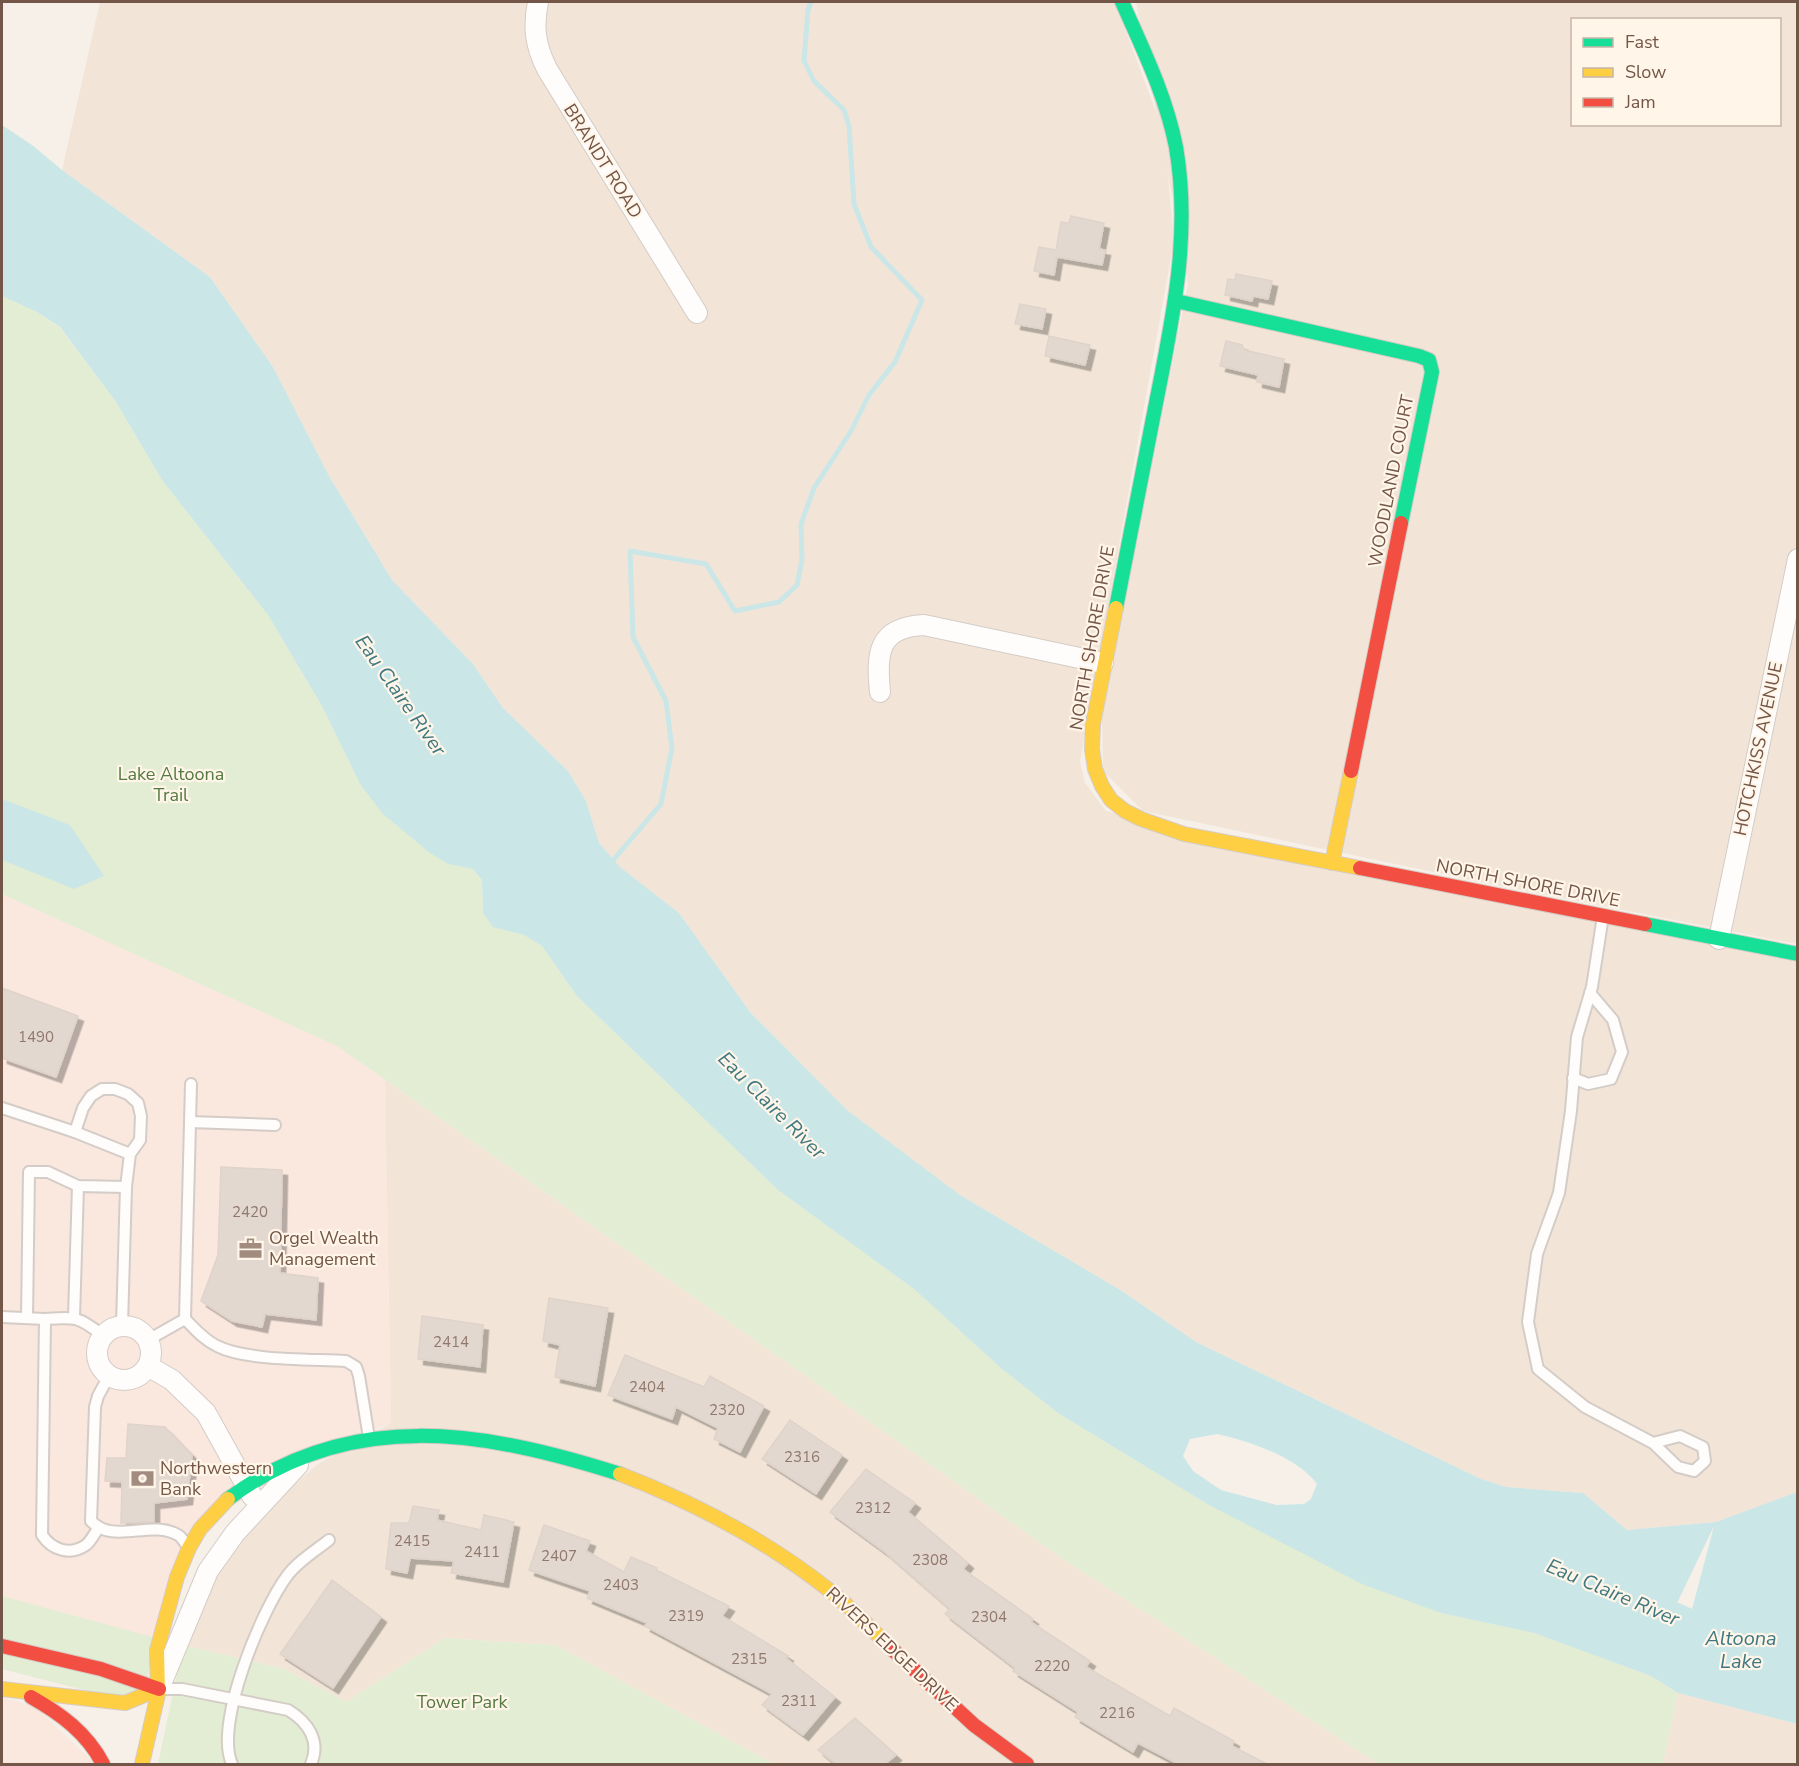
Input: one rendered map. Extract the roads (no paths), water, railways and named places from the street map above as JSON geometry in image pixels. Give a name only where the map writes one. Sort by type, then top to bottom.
[{"type":"street","name":"BRANDT ROAD","points":[[538,2],[535,16],[537,48],[547,69],[697,313]]},
{"type":"street","name":"NORTH SHORE DRIVE","points":[[1122,2],[1170,120],[1181,175],[1183,236],[1176,301],[1092,724],[1092,762],[1096,776],[1115,804],[1141,821],[1159,827],[1797,954]]},
{"type":"street","name":"WOODLAND COURT","points":[[1176,301],[1429,360],[1432,372],[1332,863]]},
{"type":"street","name":"HOTCHKISS AVENUE","points":[[1719,939],[1797,559]]},
{"type":"street","points":[[880,692],[878,667],[883,645],[888,636],[898,629],[912,625],[924,625],[1104,663]]},
{"type":"street","points":[[122,1325],[138,1329],[148,1340],[151,1354],[148,1366],[139,1375],[121,1380],[109,1376],[99,1365],[96,1348],[102,1335],[113,1327],[122,1325]]},
{"type":"street","points":[[148,1366],[172,1380],[206,1413],[259,1506]]},
{"type":"street","name":"RIVERS EDGE DRIVE","points":[[159,1689],[157,1653],[169,1605],[189,1548],[212,1514],[245,1485],[308,1455],[336,1445],[369,1438],[426,1434],[496,1442],[545,1451],[624,1475],[708,1512],[751,1536],[826,1588],[858,1614],[969,1721],[1027,1764]]},
{"type":"street","name":"RIVERS EDGE DRIVE","points":[[159,1689],[208,1571],[219,1552],[308,1455]]},
{"type":"street","points":[[2,1647],[103,1670],[159,1689]]},
{"type":"street","points":[[2,1689],[125,1703],[159,1689]]},
{"type":"street","points":[[142,1764],[159,1689]]},
{"type":"street","points":[[24,1693],[52,1708],[76,1726],[90,1741],[103,1764]]},
{"type":"lane","points":[[1603,916],[1590,993],[1577,1037],[1559,1193],[1537,1254],[1528,1323],[1538,1370],[1585,1407],[1653,1443],[1678,1467],[1694,1471],[1705,1461],[1703,1447],[1680,1436],[1653,1443]]},
{"type":"lane","points":[[1573,1078],[1588,1084],[1611,1079],[1622,1053],[1613,1020],[1590,993]]},
{"type":"lane","points":[[191,1084],[185,1319],[216,1346],[240,1355],[346,1361],[356,1367],[369,1438]]},
{"type":"lane","points":[[75,1132],[83,1108],[91,1096],[102,1089],[115,1089],[128,1094],[138,1103],[141,1116],[140,1140],[130,1154],[126,1187],[122,1325]]},
{"type":"lane","points":[[2,1108],[75,1132],[130,1154]]},
{"type":"lane","points":[[190,1122],[276,1125]]},
{"type":"lane","points":[[27,1318],[29,1172],[48,1172],[78,1186],[126,1187]]},
{"type":"lane","points":[[74,1317],[78,1186]]},
{"type":"lane","points":[[2,1317],[74,1317],[85,1321],[102,1335]]},
{"type":"lane","points":[[45,1318],[42,1536],[49,1546],[62,1551],[74,1550],[87,1544],[98,1529]]},
{"type":"lane","points":[[148,1340],[185,1319]]},
{"type":"lane","points":[[109,1376],[95,1407],[91,1521],[98,1529],[108,1531],[163,1530],[179,1535],[189,1548]]},
{"type":"lane","points":[[232,1764],[228,1746],[234,1699],[257,1633],[288,1575],[329,1540]]},
{"type":"lane","points":[[159,1689],[182,1689],[288,1710],[302,1719],[311,1730],[314,1743],[314,1759],[311,1764]]},
{"type":"water","name":"Altoona Lake","points":[[2,125],[210,277],[273,367],[329,476],[392,580],[473,664],[503,708],[568,771],[586,801],[599,843],[620,867],[679,913],[750,1012],[847,1110],[960,1195],[1122,1291],[1196,1342],[1481,1479],[1506,1487],[1583,1493],[1627,1530],[1716,1522],[1797,1492],[1797,1724],[1678,1693],[1651,1676],[1534,1633],[1441,1613],[1362,1584],[1209,1505],[1058,1413],[1002,1369],[914,1289],[778,1190],[577,996],[542,946],[524,935],[493,927],[483,913],[482,880],[473,869],[448,864],[430,853],[382,813],[360,784],[323,708],[268,615],[162,480],[116,402],[60,327],[37,312],[2,296]],"holes":[[[1217,1434],[1257,1446],[1297,1466],[1317,1484],[1311,1499],[1304,1504],[1277,1505],[1221,1490],[1193,1471],[1183,1456],[1190,1439]],[[1714,1526],[1686,1632],[1666,1627],[1666,1626]]]},
{"type":"water","points":[[2,799],[70,825],[104,876],[74,889],[2,860]]},
{"type":"waterway","points":[[609,865],[661,804],[672,748],[666,701],[633,637],[630,551],[706,564],[735,611],[779,602],[797,585],[802,560],[801,524],[814,488],[851,431],[869,395],[895,362],[922,300],[871,247],[854,204],[849,126],[844,110],[814,81],[804,61],[808,10],[811,2]]},
{"type":"waterway","name":"Eau Claire River","points":[[1631,1599],[1763,1658],[1798,1657]]},
{"type":"place","name":"Orgel Wealth Management","points":[[251,1248]]},
{"type":"place","name":"Northwestern Bank","points":[[142,1478]]},
{"type":"park label","name":"Lake Altoona Trail","points":[[171,784]]},
{"type":"park label","name":"Tower Park","points":[[462,1702]]}]
